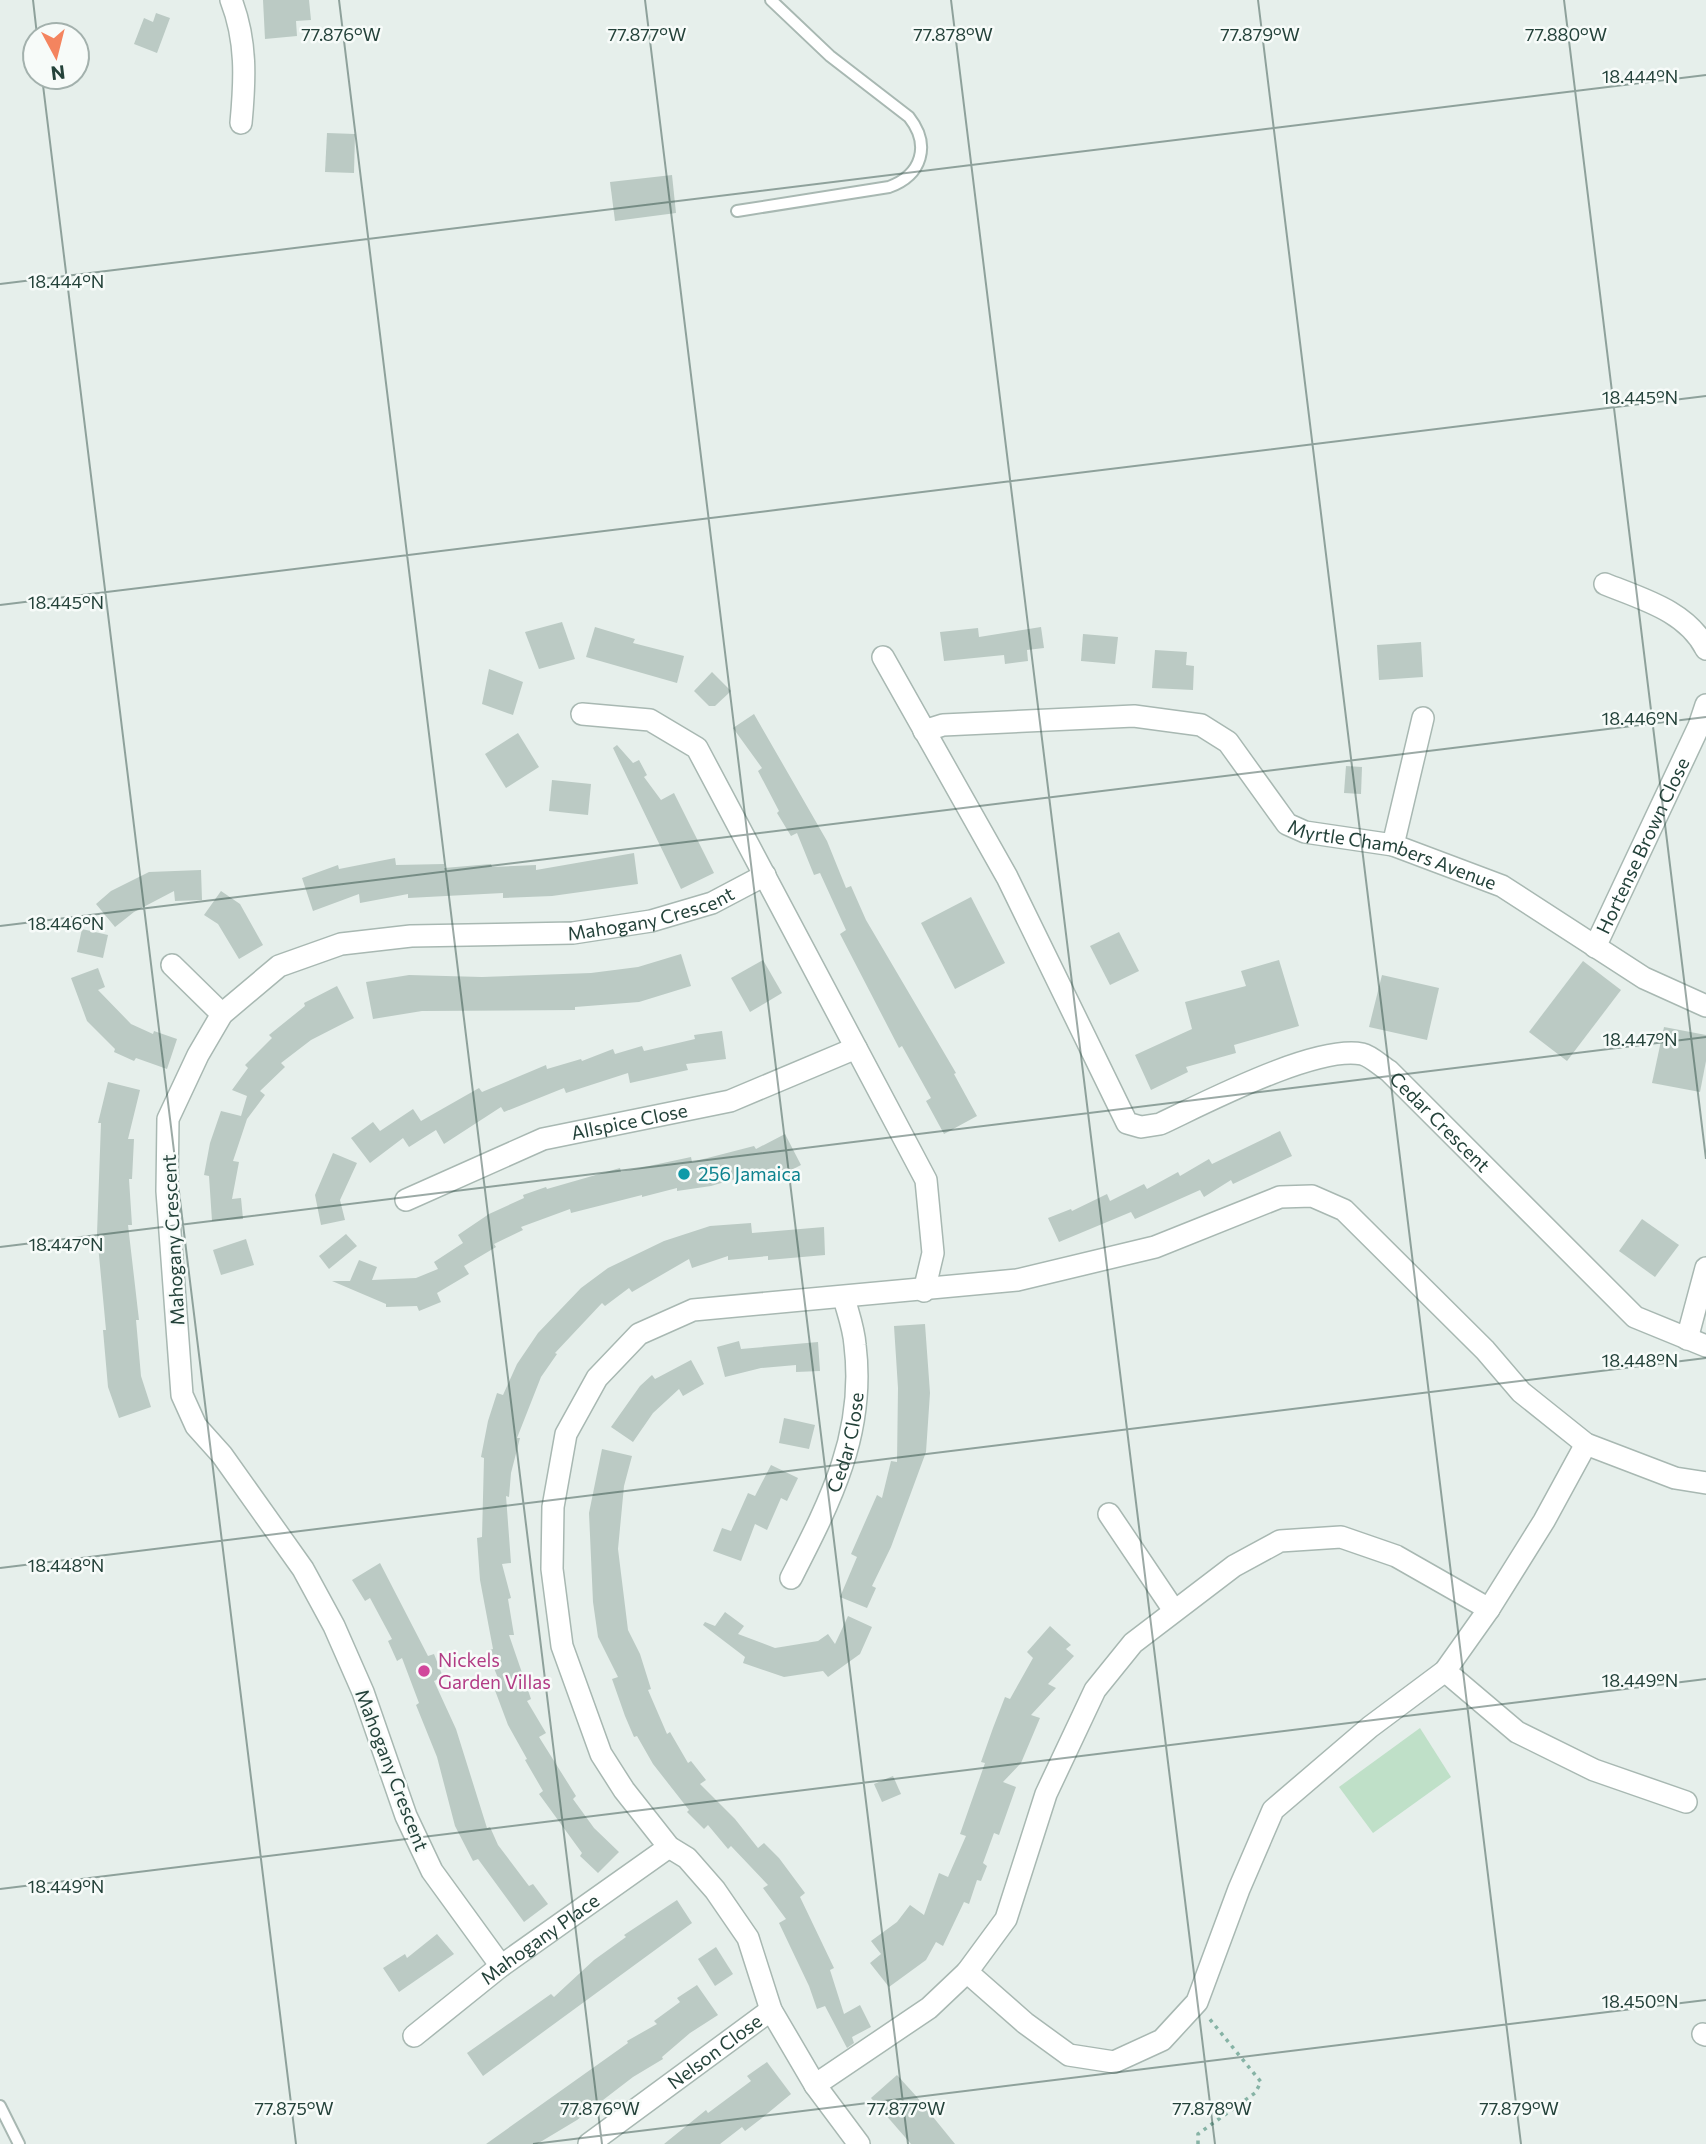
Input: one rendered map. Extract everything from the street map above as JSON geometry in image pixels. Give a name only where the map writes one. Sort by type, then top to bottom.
[{"type":"street","points":[[231,0],[241,26],[246,73],[241,123]]},
{"type":"street","points":[[1605,584],[1670,611],[1699,634],[1706,649]]},
{"type":"street","points":[[883,657],[924,731]]},
{"type":"street","name":"Hortense Brown Close","points":[[1595,947],[1699,726],[1706,705]]},
{"type":"street","points":[[582,714],[650,720],[697,748],[926,1180],[933,1253],[924,1291]]},
{"type":"street","name":"Myrtle Chambers Avenue","points":[[924,731],[943,725],[1134,716],[1201,725],[1228,743],[1287,824],[1305,832],[1394,845],[1502,886],[1644,978],[1706,1006]]},
{"type":"street","points":[[1394,845],[1423,718]]},
{"type":"street","name":"Cedar Crescent","points":[[924,731],[1007,877],[1127,1123],[1141,1127],[1160,1124],[1282,1069],[1339,1055],[1363,1055],[1389,1070],[1635,1317],[1696,1342]]},
{"type":"street","name":"Mahogany Crescent","points":[[501,1966],[432,1871],[406,1816],[363,1692],[334,1626],[303,1569],[222,1455],[196,1426],[182,1395],[167,1191],[168,1119],[198,1055],[222,1014],[279,965],[341,944],[411,936],[573,933],[651,920],[712,904],[765,875]]},
{"type":"street","points":[[172,965],[222,1014]]},
{"type":"street","name":"Allspice Close","points":[[406,1200],[543,1139],[730,1101],[856,1048]]},
{"type":"street","points":[[859,2144],[815,2085],[771,2010],[748,1938],[715,1890],[687,1858],[669,1847],[624,1790],[601,1754],[562,1646],[552,1556],[553,1507],[566,1434],[597,1378],[639,1334],[693,1310],[924,1291],[1017,1280],[1156,1247],[1280,1197],[1312,1196],[1344,1210],[1430,1294],[1521,1392],[1586,1444],[1675,1478],[1706,1483]]},
{"type":"street","points":[[1696,1342],[1706,1268]]},
{"type":"street","name":"Cedar Close","points":[[791,1578],[826,1510],[846,1461],[856,1412],[855,1345],[844,1298]]},
{"type":"street","points":[[967,1972],[1025,2023],[1069,2055],[1114,2062],[1162,2040],[1197,2003],[1239,1889],[1273,1810],[1370,1727],[1445,1671],[1489,1609],[1586,1444]]},
{"type":"street","points":[[1109,1514],[1173,1609]]},
{"type":"street","points":[[815,2085],[929,2008],[967,1972],[1006,1919],[1046,1794],[1095,1690],[1133,1643],[1173,1609],[1234,1566],[1280,1541],[1341,1537],[1396,1556],[1489,1609]]},
{"type":"street","points":[[1445,1671],[1517,1732],[1594,1770],[1686,1802]]},
{"type":"street","name":"Mahogany Place","points":[[414,2036],[501,1966],[669,1847]]},
{"type":"street","name":"Nelson Close","points":[[589,2144],[771,2010]]},
{"type":"lane","points":[[737,211],[889,187],[912,175],[922,152],[922,139],[909,117],[830,56],[771,0]]},
{"type":"lane","points":[[0,2105],[19,2144]]},
{"type":"path","points":[[1197,2003],[1261,2082],[1255,2093],[1198,2134],[1198,2144]]},
{"type":"green space","points":[[1420,1728],[1451,1777],[1373,1833],[1339,1787]]},
{"type":"building","points":[[263,0],[309,0],[311,20],[296,21],[297,36],[265,39]]},
{"type":"building","points":[[156,13],[170,18],[157,53],[134,44],[144,18],[153,22]]},
{"type":"building","points":[[327,133],[355,134],[354,173],[325,172]]},
{"type":"building","points":[[672,175],[676,213],[615,221],[610,182]]},
{"type":"building","points":[[562,622],[575,659],[539,669],[525,632]]},
{"type":"building","points":[[595,627],[635,639],[633,643],[684,656],[677,683],[586,657]]},
{"type":"building","points":[[1041,627],[1044,648],[1027,650],[1028,661],[1005,664],[1004,655],[944,661],[940,632],[978,628],[979,637]]},
{"type":"building","points":[[1083,634],[1118,637],[1115,664],[1081,661]]},
{"type":"building","points":[[1421,642],[1423,677],[1379,680],[1377,645]]},
{"type":"building","points":[[1155,650],[1187,652],[1186,665],[1194,666],[1193,690],[1152,688]]},
{"type":"building","points":[[489,669],[523,682],[513,715],[482,704]]},
{"type":"building","points":[[712,672],[731,691],[715,706],[709,706],[694,691]]},
{"type":"building","points":[[754,714],[827,841],[846,888],[851,886],[866,920],[956,1073],[954,1074],[977,1116],[944,1134],[926,1101],[931,1098],[902,1046],[899,1048],[840,934],[846,930],[820,873],[814,875],[797,833],[791,836],[777,813],[779,811],[758,771],[762,768],[733,728]]},
{"type":"building","points":[[518,733],[539,767],[506,788],[485,754]]},
{"type":"building","points":[[617,745],[633,763],[639,760],[647,775],[644,777],[661,800],[674,793],[714,873],[681,889],[613,748]]},
{"type":"building","points":[[1346,766],[1362,767],[1361,794],[1344,793]]},
{"type":"building","points":[[552,780],[591,784],[588,815],[549,811]]},
{"type":"building","points":[[634,853],[638,884],[552,896],[503,898],[503,893],[408,898],[408,894],[360,903],[359,894],[313,911],[302,878],[338,865],[339,869],[395,858],[396,865],[444,864],[444,868],[491,864],[492,867],[536,865],[536,870]]},
{"type":"building","points":[[201,870],[202,900],[175,901],[174,891],[134,912],[115,927],[96,904],[111,891],[149,872]]},
{"type":"building","points":[[221,891],[240,904],[263,945],[239,959],[218,924],[204,915]]},
{"type":"building","points":[[971,897],[1005,963],[955,989],[921,923]]},
{"type":"building","points":[[82,929],[108,935],[103,958],[77,952]]},
{"type":"building","points":[[1119,932],[1139,971],[1110,985],[1090,946]]},
{"type":"building","points":[[681,954],[691,986],[639,1002],[575,1007],[575,1010],[422,1011],[373,1019],[366,982],[409,975],[482,977],[591,973],[638,967]]},
{"type":"building","points":[[763,960],[782,993],[750,1012],[731,978]]},
{"type":"building","points":[[1279,960],[1299,1026],[1234,1045],[1236,1053],[1186,1067],[1188,1072],[1151,1090],[1135,1055],[1192,1029],[1185,1002],[1246,986],[1241,971]]},
{"type":"building","points":[[1583,961],[1621,990],[1567,1061],[1529,1032]]},
{"type":"building","points":[[98,968],[105,987],[98,990],[131,1024],[153,1034],[154,1031],[177,1039],[167,1069],[136,1058],[134,1061],[114,1052],[115,1049],[87,1021],[71,978]]},
{"type":"building","points":[[1382,975],[1439,988],[1427,1040],[1369,1027]]},
{"type":"building","points":[[337,986],[354,1018],[311,1040],[281,1063],[285,1067],[260,1091],[265,1095],[247,1119],[233,1161],[239,1162],[232,1199],[241,1198],[243,1219],[212,1221],[209,1176],[204,1175],[210,1143],[221,1111],[241,1116],[247,1096],[232,1090],[248,1068],[245,1065],[272,1038],[269,1035],[305,1006],[304,1003]]},
{"type":"building","points":[[1664,1027],[1706,1035],[1706,1061],[1700,1092],[1652,1083]]},
{"type":"building","points":[[722,1031],[726,1059],[686,1064],[688,1070],[630,1083],[628,1073],[566,1093],[564,1088],[504,1112],[501,1107],[444,1144],[436,1130],[409,1147],[403,1138],[370,1163],[351,1138],[373,1122],[380,1131],[413,1109],[421,1121],[479,1088],[482,1092],[546,1065],[547,1069],[581,1059],[582,1061],[613,1049],[615,1054],[642,1046],[644,1051],[695,1039],[694,1035]]},
{"type":"building","points":[[108,1082],[140,1090],[128,1139],[134,1139],[132,1179],[129,1179],[132,1225],[128,1225],[139,1320],[136,1320],[141,1376],[151,1407],[119,1418],[108,1387],[97,1234],[101,1123],[98,1123]]},
{"type":"building","points":[[1280,1131],[1292,1156],[1233,1184],[1231,1180],[1204,1197],[1200,1190],[1135,1219],[1131,1212],[1059,1242],[1048,1218],[1071,1209],[1072,1211],[1107,1194],[1110,1201],[1144,1184],[1147,1189],[1178,1172],[1180,1176],[1209,1159],[1212,1164]]},
{"type":"building","points":[[785,1134],[801,1165],[780,1176],[777,1171],[744,1182],[742,1177],[711,1186],[677,1191],[677,1188],[642,1195],[571,1213],[570,1209],[521,1227],[523,1230],[494,1244],[496,1247],[464,1266],[469,1274],[437,1293],[441,1302],[419,1311],[417,1306],[386,1307],[386,1304],[332,1281],[350,1281],[359,1260],[377,1267],[372,1280],[416,1278],[438,1269],[434,1262],[463,1243],[458,1235],[489,1214],[524,1198],[523,1195],[546,1187],[547,1189],[620,1168],[621,1172],[691,1157],[692,1162],[754,1146],[756,1149]]},
{"type":"building","points":[[333,1153],[357,1163],[340,1200],[345,1220],[321,1225],[315,1195]]},
{"type":"building","points":[[1642,1219],[1679,1245],[1655,1277],[1619,1251]]},
{"type":"building","points":[[751,1223],[752,1233],[824,1227],[825,1255],[768,1260],[768,1256],[728,1260],[728,1256],[692,1268],[689,1259],[632,1292],[629,1288],[605,1306],[602,1303],[555,1353],[557,1354],[541,1377],[517,1438],[520,1438],[511,1473],[509,1497],[506,1496],[511,1563],[502,1564],[511,1598],[508,1599],[514,1635],[509,1635],[531,1699],[527,1701],[546,1733],[539,1737],[576,1796],[573,1799],[594,1828],[619,1852],[598,1873],[580,1856],[582,1853],[539,1794],[543,1791],[508,1725],[493,1685],[500,1683],[487,1651],[493,1649],[480,1580],[477,1538],[482,1537],[484,1458],[481,1457],[488,1421],[497,1393],[503,1395],[517,1364],[538,1333],[581,1288],[608,1268],[664,1241],[710,1226]]},
{"type":"building","points":[[346,1234],[357,1246],[329,1269],[319,1256]]},
{"type":"building","points":[[246,1239],[254,1265],[221,1275],[213,1250]]},
{"type":"building","points":[[925,1324],[930,1393],[926,1452],[891,1547],[872,1586],[876,1588],[867,1608],[840,1597],[857,1557],[851,1554],[877,1495],[882,1498],[891,1461],[897,1462],[898,1388],[894,1326]]},
{"type":"building","points":[[739,1341],[741,1349],[818,1342],[820,1371],[796,1372],[796,1365],[761,1368],[725,1377],[717,1347]]},
{"type":"building","points":[[691,1360],[704,1384],[683,1396],[679,1389],[653,1413],[633,1442],[611,1427],[640,1386],[652,1375],[655,1379]]},
{"type":"building","points":[[784,1418],[815,1425],[809,1449],[779,1443]]},
{"type":"building","points":[[602,1449],[632,1456],[624,1486],[618,1549],[628,1630],[640,1654],[651,1689],[648,1690],[667,1734],[670,1732],[688,1763],[691,1761],[706,1780],[700,1784],[735,1819],[758,1848],[764,1843],[779,1858],[805,1893],[800,1897],[834,1968],[830,1970],[844,2014],[860,2005],[871,2027],[852,2037],[854,2043],[847,2048],[825,2006],[817,2009],[779,1923],[786,1919],[763,1888],[768,1885],[731,1846],[728,1849],[708,1825],[704,1829],[687,1812],[689,1810],[653,1764],[637,1736],[634,1737],[625,1716],[612,1679],[618,1677],[598,1637],[593,1602],[589,1513]]},
{"type":"building","points":[[771,1465],[798,1478],[787,1501],[781,1498],[767,1530],[755,1524],[741,1561],[713,1551],[722,1528],[731,1531],[748,1493],[755,1496]]},
{"type":"building","points":[[380,1563],[428,1656],[434,1654],[443,1677],[434,1681],[456,1729],[487,1828],[490,1827],[498,1845],[529,1886],[533,1884],[548,1904],[524,1922],[478,1859],[473,1861],[455,1826],[437,1757],[416,1705],[419,1703],[402,1658],[397,1661],[388,1641],[392,1639],[370,1598],[365,1601],[352,1580]]},
{"type":"building","points":[[725,1612],[744,1626],[738,1634],[775,1648],[818,1641],[828,1634],[835,1644],[848,1616],[872,1627],[860,1654],[828,1677],[823,1671],[784,1677],[743,1663],[745,1657],[703,1625],[705,1622],[715,1626]]},
{"type":"building","points":[[1050,1626],[1071,1645],[1066,1649],[1074,1656],[1048,1684],[1056,1688],[1031,1715],[1040,1718],[1021,1763],[1003,1782],[1016,1787],[999,1835],[994,1833],[983,1863],[987,1866],[981,1881],[977,1880],[969,1904],[964,1902],[943,1946],[936,1942],[926,1960],[889,1987],[870,1963],[881,1954],[871,1941],[897,1922],[910,1905],[924,1915],[939,1873],[948,1877],[966,1836],[960,1834],[985,1763],[981,1762],[1005,1697],[1010,1699],[1033,1658],[1027,1652]]},
{"type":"building","points":[[893,1776],[901,1794],[882,1802],[874,1784]]},
{"type":"building","points":[[677,1900],[692,1923],[483,2076],[467,2053],[551,1994],[554,1997],[594,1960],[626,1937],[624,1935]]},
{"type":"building","points":[[437,1934],[454,1954],[399,1992],[383,1968],[405,1954],[407,1958]]},
{"type":"building","points":[[716,1947],[733,1974],[715,1986],[698,1959]]},
{"type":"building","points":[[697,1985],[718,2015],[690,2033],[662,2057],[663,2059],[633,2077],[577,2120],[537,2144],[486,2144],[628,2043],[627,2041],[657,2024],[654,2021],[680,2002],[677,1998]]},
{"type":"building","points":[[767,2062],[791,2094],[762,2118],[745,2131],[742,2127],[720,2144],[664,2144],[706,2110],[708,2113],[751,2081],[747,2076]]},
{"type":"building","points":[[897,2075],[955,2144],[911,2144],[871,2098]]},
{"type":"place","name":"256 Jamaica","points":[[684,1174]]},
{"type":"place","name":"Nickels Garden Villas","points":[[424,1671]]}]
